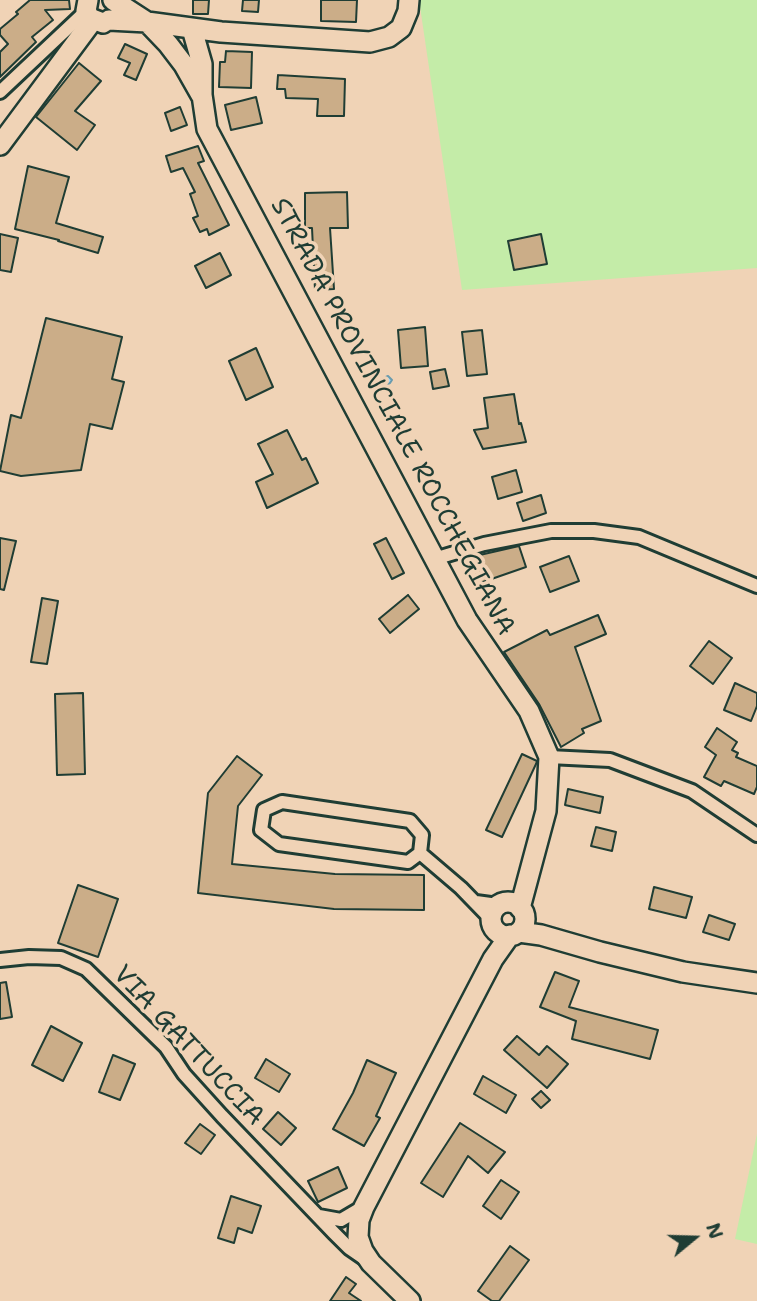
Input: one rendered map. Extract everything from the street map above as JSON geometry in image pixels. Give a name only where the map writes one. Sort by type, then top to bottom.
[{"type":"main road","points":[[114,0],[146,22],[193,65],[221,32]]},
{"type":"main road","points":[[0,145],[94,13],[116,9],[114,0]]},
{"type":"main road","points":[[94,13],[221,32],[370,41],[382,40],[401,28],[409,0]]},
{"type":"main road","name":"STRADA PROVINCIALE ROCCHEGIANA","points":[[192,29],[193,65],[202,95],[207,129],[467,620],[529,711],[549,757],[547,811],[526,881],[494,959],[364,1207],[358,1232]]},
{"type":"main road","points":[[509,919],[541,935],[600,952],[683,972],[757,983]]},
{"type":"main road","points":[[358,1232],[360,1245],[371,1263],[410,1301]]},
{"type":"street","points":[[0,92],[94,13]]},
{"type":"street","points":[[434,559],[484,544],[551,531],[594,531],[639,537],[757,586]]},
{"type":"street","points":[[549,757],[610,760],[692,791],[757,835]]},
{"type":"street","points":[[282,802],[410,821],[422,835],[420,853],[408,862],[279,844],[261,830],[264,810],[282,802]]},
{"type":"street","points":[[420,853],[476,902],[509,919]]},
{"type":"street","name":"VIA GATTUCCIA","points":[[0,960],[61,958],[86,969],[166,1047],[184,1073],[222,1116],[334,1233],[349,1248],[371,1263]]},
{"type":"street","points":[[319,1216],[341,1220],[364,1207]]},
{"type":"street","points":[[334,1233],[341,1236],[358,1232]]},
{"type":"green space","points":[[419,0],[757,0],[757,268],[462,290]]},
{"type":"green space","points":[[757,1134],[757,1244],[735,1239]]},
{"type":"water","points":[[388,376],[392,380],[390,383],[373,390],[368,388],[368,381],[377,381]]},
{"type":"building","points":[[30,0],[69,0],[70,9],[45,10],[53,20],[32,37],[36,42],[0,77],[0,52],[8,44],[0,35],[0,29]]},
{"type":"building","points":[[193,0],[209,0],[208,14],[193,14]]},
{"type":"building","points":[[243,0],[259,0],[258,12],[242,11]]},
{"type":"building","points":[[321,0],[357,0],[356,22],[321,21]]},
{"type":"building","points":[[125,44],[147,54],[136,80],[124,75],[130,63],[118,58]]},
{"type":"building","points":[[226,51],[252,52],[251,88],[219,87],[220,62],[225,62]]},
{"type":"building","points":[[79,63],[101,81],[75,111],[95,125],[77,150],[36,117]]},
{"type":"building","points":[[278,75],[345,79],[344,116],[317,116],[318,99],[286,98],[285,89],[277,89]]},
{"type":"building","points":[[256,97],[262,123],[231,130],[225,105]]},
{"type":"building","points":[[180,107],[187,125],[171,131],[165,113]]},
{"type":"building","points":[[198,146],[204,161],[198,163],[229,225],[209,235],[207,229],[200,232],[193,218],[198,216],[190,194],[195,192],[183,168],[171,172],[166,156]]},
{"type":"building","points":[[28,166],[69,177],[56,223],[103,237],[98,253],[15,229]]},
{"type":"building","points":[[347,192],[348,228],[330,228],[334,289],[315,290],[312,228],[305,228],[305,193]]},
{"type":"building","points":[[0,234],[18,238],[11,272],[0,270]]},
{"type":"building","points":[[541,234],[547,264],[514,270],[508,241]]},
{"type":"building","points":[[220,253],[231,275],[206,288],[195,266]]},
{"type":"building","points":[[46,318],[122,337],[112,379],[124,382],[112,429],[90,424],[81,470],[21,476],[0,471],[11,415],[21,418]]},
{"type":"building","points":[[425,327],[428,366],[401,368],[398,330]]},
{"type":"building","points":[[482,330],[487,374],[467,376],[462,332]]},
{"type":"building","points":[[256,348],[273,387],[246,400],[229,361]]},
{"type":"building","points":[[445,369],[449,386],[433,389],[430,372]]},
{"type":"building","points":[[514,394],[519,424],[521,423],[526,442],[483,449],[474,430],[488,428],[484,398]]},
{"type":"building","points":[[287,430],[302,460],[306,458],[318,483],[267,508],[256,482],[273,474],[258,444]]},
{"type":"building","points":[[516,470],[522,492],[498,499],[492,477]]},
{"type":"building","points":[[541,495],[546,513],[523,521],[517,503]]},
{"type":"building","points":[[0,538],[16,541],[4,590],[0,589]]},
{"type":"building","points":[[386,538],[404,573],[392,579],[374,544]]},
{"type":"building","points":[[519,546],[526,567],[480,583],[471,557]]},
{"type":"building","points":[[569,556],[579,581],[550,592],[540,567]]},
{"type":"building","points":[[408,595],[419,609],[390,633],[379,619]]},
{"type":"building","points":[[42,598],[58,601],[47,664],[31,662]]},
{"type":"building","points":[[598,615],[606,634],[575,647],[601,721],[582,729],[584,733],[561,747],[539,704],[504,652],[547,630],[550,635]]},
{"type":"building","points":[[709,641],[732,658],[713,684],[690,666]]},
{"type":"building","points":[[735,683],[757,693],[757,706],[751,721],[724,710]]},
{"type":"building","points":[[83,693],[85,774],[57,775],[55,694]]},
{"type":"building","points":[[717,728],[737,742],[732,750],[738,753],[736,757],[757,766],[757,787],[754,794],[724,781],[721,786],[704,777],[716,755],[705,747]]},
{"type":"building","points":[[522,754],[537,761],[502,837],[486,830]]},
{"type":"building","points":[[237,756],[262,775],[238,806],[232,864],[335,874],[424,875],[424,910],[334,909],[198,893],[208,793]]},
{"type":"building","points":[[568,789],[603,797],[600,813],[565,805]]},
{"type":"building","points":[[596,827],[616,832],[612,851],[591,846]]},
{"type":"building","points":[[78,885],[118,899],[98,957],[58,943]]},
{"type":"building","points":[[654,887],[692,897],[686,918],[649,909]]},
{"type":"building","points":[[709,915],[735,924],[729,940],[703,932]]},
{"type":"building","points":[[555,972],[579,981],[569,1007],[658,1030],[650,1059],[572,1039],[576,1021],[540,1007]]},
{"type":"building","points":[[6,982],[12,1017],[0,1019],[0,983]]},
{"type":"building","points":[[51,1026],[82,1043],[63,1081],[32,1065]]},
{"type":"building","points":[[517,1036],[539,1055],[547,1046],[568,1064],[547,1088],[504,1050]]},
{"type":"building","points":[[113,1055],[135,1064],[120,1100],[99,1092]]},
{"type":"building","points":[[266,1059],[290,1074],[279,1092],[255,1078]]},
{"type":"building","points":[[367,1060],[396,1073],[376,1116],[380,1118],[364,1146],[333,1129]]},
{"type":"building","points":[[483,1076],[516,1095],[506,1113],[474,1094]]},
{"type":"building","points":[[541,1091],[550,1100],[541,1108],[532,1099]]},
{"type":"building","points":[[278,1112],[296,1128],[281,1145],[263,1129]]},
{"type":"building","points":[[460,1123],[505,1152],[488,1173],[468,1156],[443,1197],[421,1183]]},
{"type":"building","points":[[200,1124],[215,1135],[201,1154],[185,1143]]},
{"type":"building","points":[[338,1167],[347,1188],[318,1202],[308,1181]]},
{"type":"building","points":[[501,1180],[519,1192],[501,1219],[483,1206]]},
{"type":"building","points":[[231,1196],[261,1206],[252,1233],[238,1228],[234,1243],[218,1238]]},
{"type":"building","points":[[510,1246],[529,1260],[499,1301],[492,1301],[478,1291]]},
{"type":"building","points":[[346,1277],[356,1284],[349,1293],[361,1301],[330,1301]]}]
